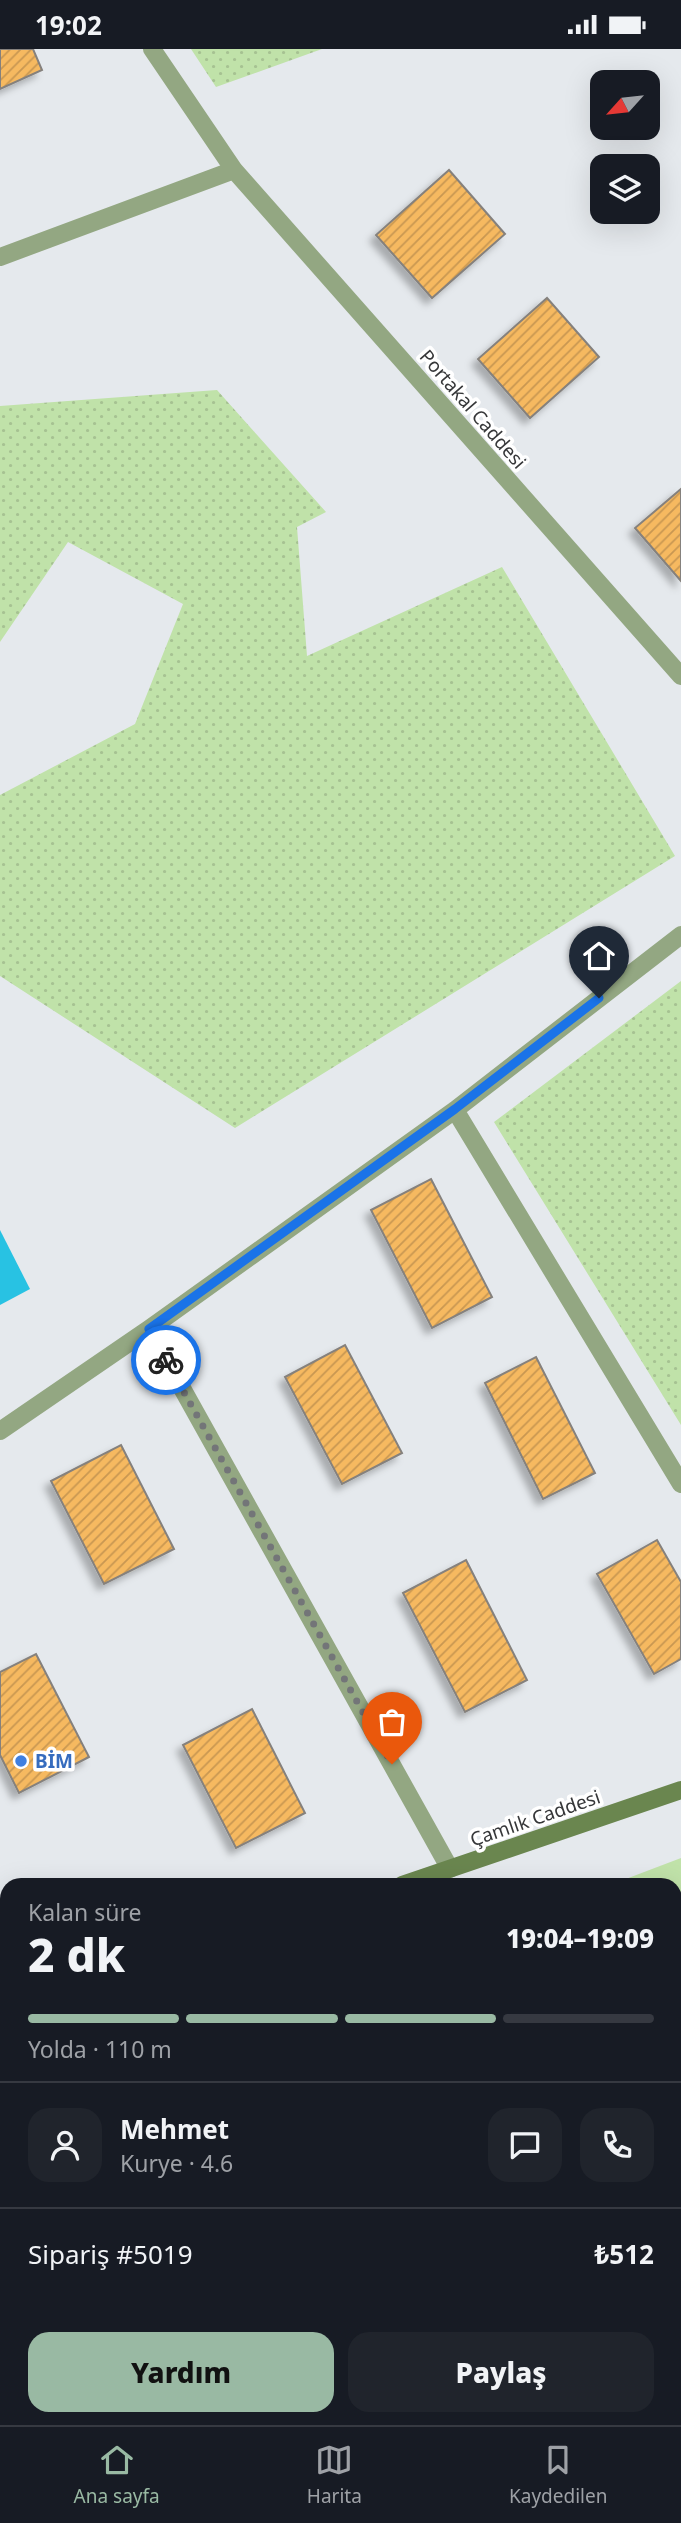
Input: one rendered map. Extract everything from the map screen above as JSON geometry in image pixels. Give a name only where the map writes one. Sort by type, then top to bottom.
[{"type":"street","name":"Portakal Caddesi","points":[[152,49],[234,170],[681,676]]},
{"type":"street","points":[[0,257],[234,170]]},
{"type":"street","points":[[0,1431],[149,1329],[455,1109],[681,935]]},
{"type":"street","points":[[455,1109],[681,1484]]},
{"type":"street","points":[[149,1329],[450,1869]]},
{"type":"street","name":"Çamlık Caddesi","points":[[423,1878],[681,1790]]},
{"type":"green space","points":[[191,49],[322,49],[216,87]]},
{"type":"green space","points":[[217,390],[326,512],[297,527],[307,656],[502,567],[675,856],[235,1128],[0,976],[0,795],[135,724],[183,604],[68,542],[0,642],[0,406]]},
{"type":"green space","points":[[681,981],[681,1425],[494,1122]]},
{"type":"green space","points":[[681,1858],[681,1878],[628,1878]]},
{"type":"water","points":[[0,1230],[30,1289],[0,1305]]},
{"type":"building","points":[[0,49],[33,49],[42,70],[0,89]]},
{"type":"building","points":[[449,170],[505,234],[432,298],[376,235]]},
{"type":"building","points":[[547,298],[599,357],[530,418],[478,359]]},
{"type":"building","points":[[681,489],[681,581],[635,528]]},
{"type":"building","points":[[431,1179],[492,1297],[432,1328],[371,1210]]},
{"type":"building","points":[[345,1345],[402,1453],[342,1484],[285,1377]]},
{"type":"building","points":[[536,1357],[595,1473],[543,1499],[485,1383]]},
{"type":"building","points":[[121,1445],[174,1549],[104,1584],[51,1481]]},
{"type":"building","points":[[657,1540],[681,1582],[681,1659],[654,1674],[597,1574]]},
{"type":"building","points":[[466,1560],[527,1680],[465,1712],[403,1593]]},
{"type":"building","points":[[36,1654],[89,1757],[19,1793],[0,1755],[0,1672]]},
{"type":"building","points":[[252,1709],[305,1813],[236,1848],[183,1745]]},
{"type":"way so far","points":[[166,1360],[392,1764]]},
{"type":"place","name":"BİM","points":[[21,1761]]},
{"type":"route","points":[[166,1360],[149,1329],[455,1109],[599,998]]}]
